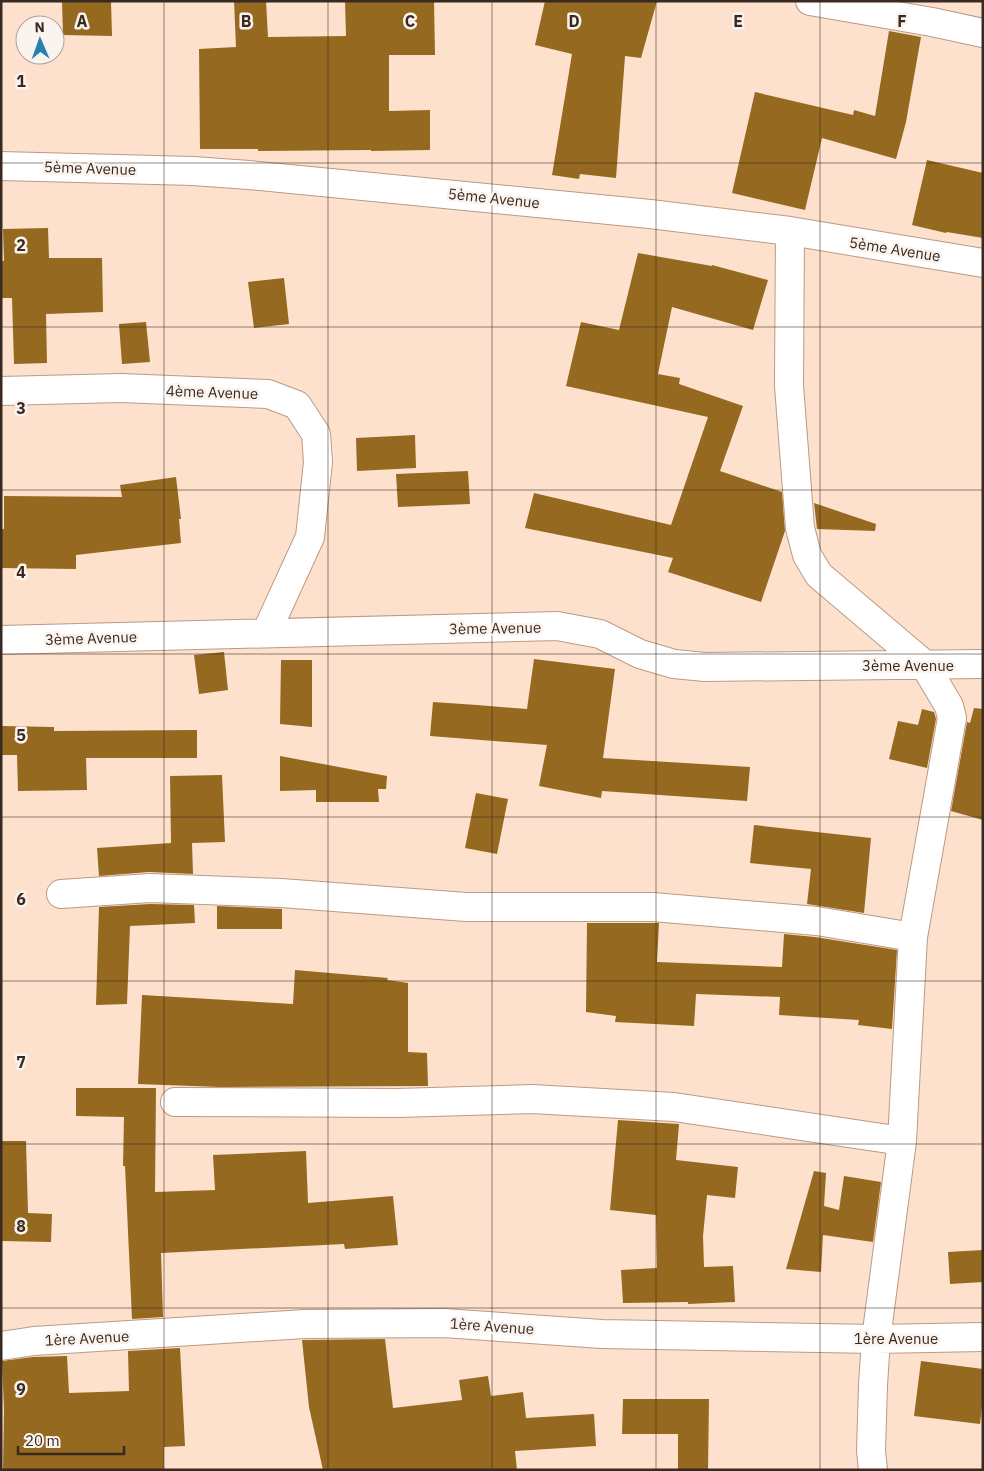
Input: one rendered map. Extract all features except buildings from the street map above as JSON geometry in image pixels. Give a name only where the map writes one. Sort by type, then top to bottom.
[{"type":"street","points":[[810,1],[932,22],[983,33]]},
{"type":"street","name":"5ème Avenue","points":[[1,166],[193,171],[249,175],[650,214],[790,231],[983,263]]},
{"type":"street","points":[[790,231],[789,386],[800,528],[807,555],[819,575],[924,664],[949,706],[952,718],[913,937],[902,1141],[876,1339],[873,1386],[873,1470]]},
{"type":"street","name":"4ème Avenue","points":[[1,391],[122,388],[268,394],[297,405],[316,434],[318,462],[310,537],[266,633]]},
{"type":"street","name":"3ème Avenue","points":[[1,640],[557,626],[600,634],[640,654],[674,664],[705,667],[983,664]]},
{"type":"street","points":[[62,894],[150,888],[281,893],[466,907],[653,907],[817,921],[913,937]]},
{"type":"street","points":[[176,1102],[397,1104],[551,1100],[674,1107],[902,1141]]},
{"type":"street","name":"1ère Avenue","points":[[1,1346],[34,1341],[305,1324],[444,1323],[602,1334],[876,1339],[983,1337]]}]
